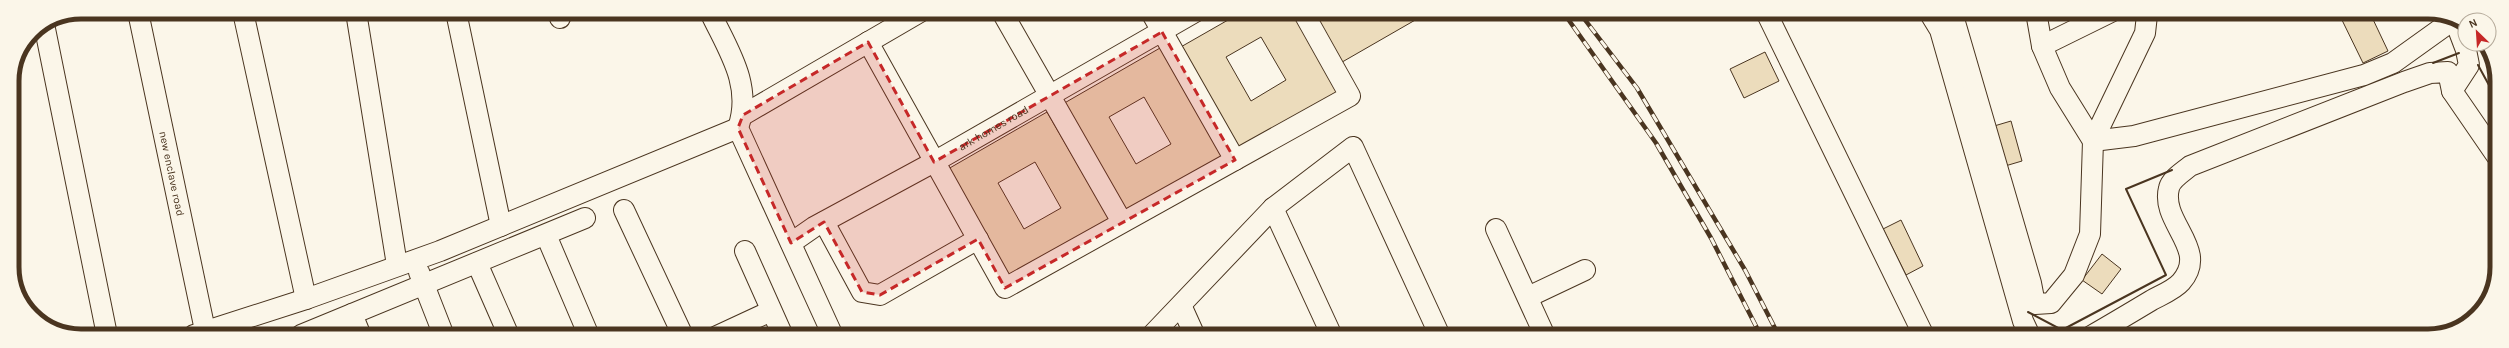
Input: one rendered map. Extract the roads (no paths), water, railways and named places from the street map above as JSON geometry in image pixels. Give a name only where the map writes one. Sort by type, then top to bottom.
[{"type":"street","name":"new enclave road","points":[[139,19],[200,329]]},
{"type":"street","points":[[244,19],[306,299]]},
{"type":"street","points":[[357,19],[406,262],[424,285],[441,329]]},
{"type":"street","points":[[457,19],[501,226]]},
{"type":"street","points":[[713,19],[741,79],[740,122],[791,244],[830,329]]},
{"type":"street","points":[[216,329],[306,299],[501,226],[740,122],[868,42],[908,19]]},
{"type":"street","points":[[1006,19],[1051,95],[1122,222]]},
{"type":"street","points":[[1155,19],[1235,160]]},
{"type":"street","name":"ark homes road","points":[[791,244],[824,222],[934,162],[1183,19]]},
{"type":"street","points":[[868,42],[1005,288],[1350,96],[1308,19]]},
{"type":"street","points":[[1769,19],[1921,329]]},
{"type":"street","points":[[1933,19],[1940,30],[2023,321],[2027,329]]},
{"type":"street","points":[[1954,19],[2031,282],[2035,304],[2051,303],[2074,275],[2090,234],[2093,141],[2145,33],[2147,19]]},
{"type":"street","points":[[2037,19],[2042,46],[2060,88],[2093,141]]},
{"type":"street","points":[[2042,46],[2097,19]]},
{"type":"street","points":[[2093,141],[2134,136],[2364,75],[2393,63],[2450,23]]},
{"type":"street","points":[[2452,92],[2469,64],[2466,50],[2456,26]]},
{"type":"street","points":[[45,30],[106,329]]},
{"type":"street","points":[[2103,329],[2168,291],[2180,282],[2189,268],[2191,256],[2171,215],[2169,187],[2178,176],[2190,166],[2430,73],[2448,72],[2452,92],[2490,146]]},
{"type":"street","points":[[1158,329],[1273,208],[1353,147],[1437,329]]},
{"type":"street","points":[[1273,208],[1329,329]]},
{"type":"street","points":[[624,210],[679,329]]},
{"type":"street","points":[[317,329],[585,218]]},
{"type":"street","points":[[824,222],[862,292],[880,295],[978,239]]},
{"type":"street","points":[[1496,229],[1542,329]]},
{"type":"street","points":[[546,235],[586,329]]},
{"type":"street","points":[[746,251],[780,329]]},
{"type":"street","points":[[477,263],[506,329]]},
{"type":"street","points":[[1528,297],[1585,270]]},
{"type":"street","points":[[1181,305],[1191,329]]},
{"type":"street","points":[[732,329],[772,311]]},
{"type":"street","points":[[352,314],[358,329]]},
{"type":"railway","points":[[1568,19],[1656,143],[1711,238],[1757,329]]},
{"type":"railway","points":[[1584,19],[1637,88],[1745,270],[1775,329]]}]
